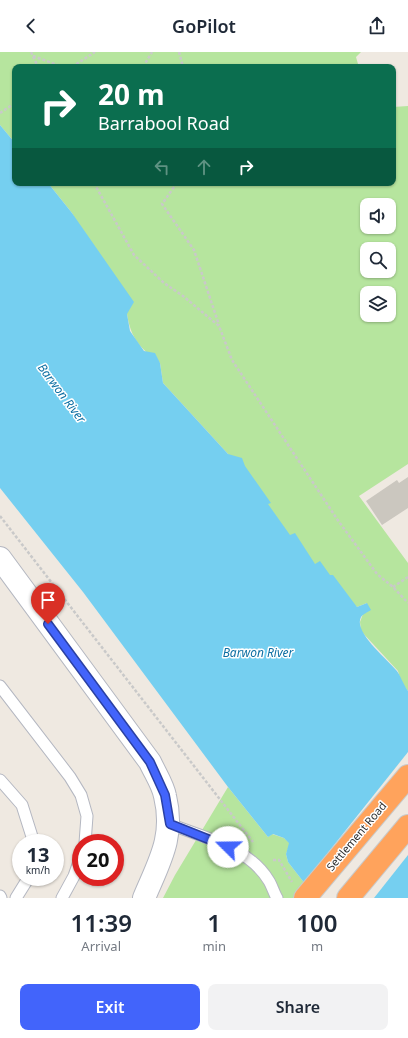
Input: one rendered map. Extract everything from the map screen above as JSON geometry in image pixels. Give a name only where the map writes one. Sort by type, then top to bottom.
[{"type":"highway","name":"Settlement Road","points":[[300,892],[408,776]]},
{"type":"highway","points":[[348,898],[408,826]]},
{"type":"street","points":[[0,558],[150,762],[165,795],[170,824],[165,846],[144,898]]},
{"type":"lane","points":[[0,686],[70,777],[81,795],[87,816],[86,834]]},
{"type":"lane","points":[[0,780],[22,805],[31,834]]},
{"type":"lane","points":[[170,824],[228,847],[248,857],[269,881],[276,898]]},
{"type":"lane","points":[[62,898],[72,880]]},
{"type":"lane","points":[[16,898],[23,886]]},
{"type":"path","points":[[31,52],[37,64]]},
{"type":"path","points":[[77,64],[95,52]]},
{"type":"path","points":[[146,64],[152,52]]},
{"type":"path","points":[[179,52],[182,64]]},
{"type":"path","points":[[33,56],[55,64]]},
{"type":"path","points":[[0,113],[12,105]]},
{"type":"path","points":[[96,186],[134,255],[164,283],[183,296],[219,326]]},
{"type":"path","points":[[174,186],[162,204],[194,250],[232,360],[278,432],[370,565],[381,577],[393,586],[408,603]]},
{"type":"path","points":[[0,516],[255,844]]},
{"type":"path","points":[[393,586],[408,577]]},
{"type":"path","points":[[269,881],[268,859],[279,860],[300,892]]},
{"type":"green space","points":[[0,52],[361,52],[356,57],[358,64],[12,64],[12,139],[0,125]]},
{"type":"green space","points":[[408,106],[408,464],[359,496],[408,563],[408,691],[401,682],[398,671],[361,631],[360,622],[367,603],[357,607],[328,588],[228,454],[163,383],[160,363],[147,353],[134,337],[127,314],[72,213],[50,186],[396,186],[396,107]]},
{"type":"green space","points":[[228,787],[268,837],[272,834],[284,838],[290,843],[286,854],[288,862],[316,898],[163,898],[175,875]]},
{"type":"water","name":"Barwon River","points":[[0,125],[12,139],[12,186],[50,186],[72,213],[134,302],[127,314],[130,331],[144,351],[155,353],[160,363],[163,383],[228,454],[242,458],[245,466],[271,503],[268,504],[290,535],[295,533],[315,564],[320,561],[330,575],[333,575],[357,607],[367,603],[371,610],[361,617],[360,623],[362,630],[372,645],[397,672],[408,691],[408,898],[316,898],[288,862],[286,854],[289,843],[284,838],[273,834],[268,837],[228,787],[83,592],[0,488]]},
{"type":"pier","points":[[408,752],[408,855],[374,898],[314,898],[303,884]]},
{"type":"building","points":[[408,477],[408,508],[382,525],[366,501],[397,480],[399,483]]},
{"type":"route","points":[[48,624],[150,762],[165,795],[170,824],[228,847]]}]
